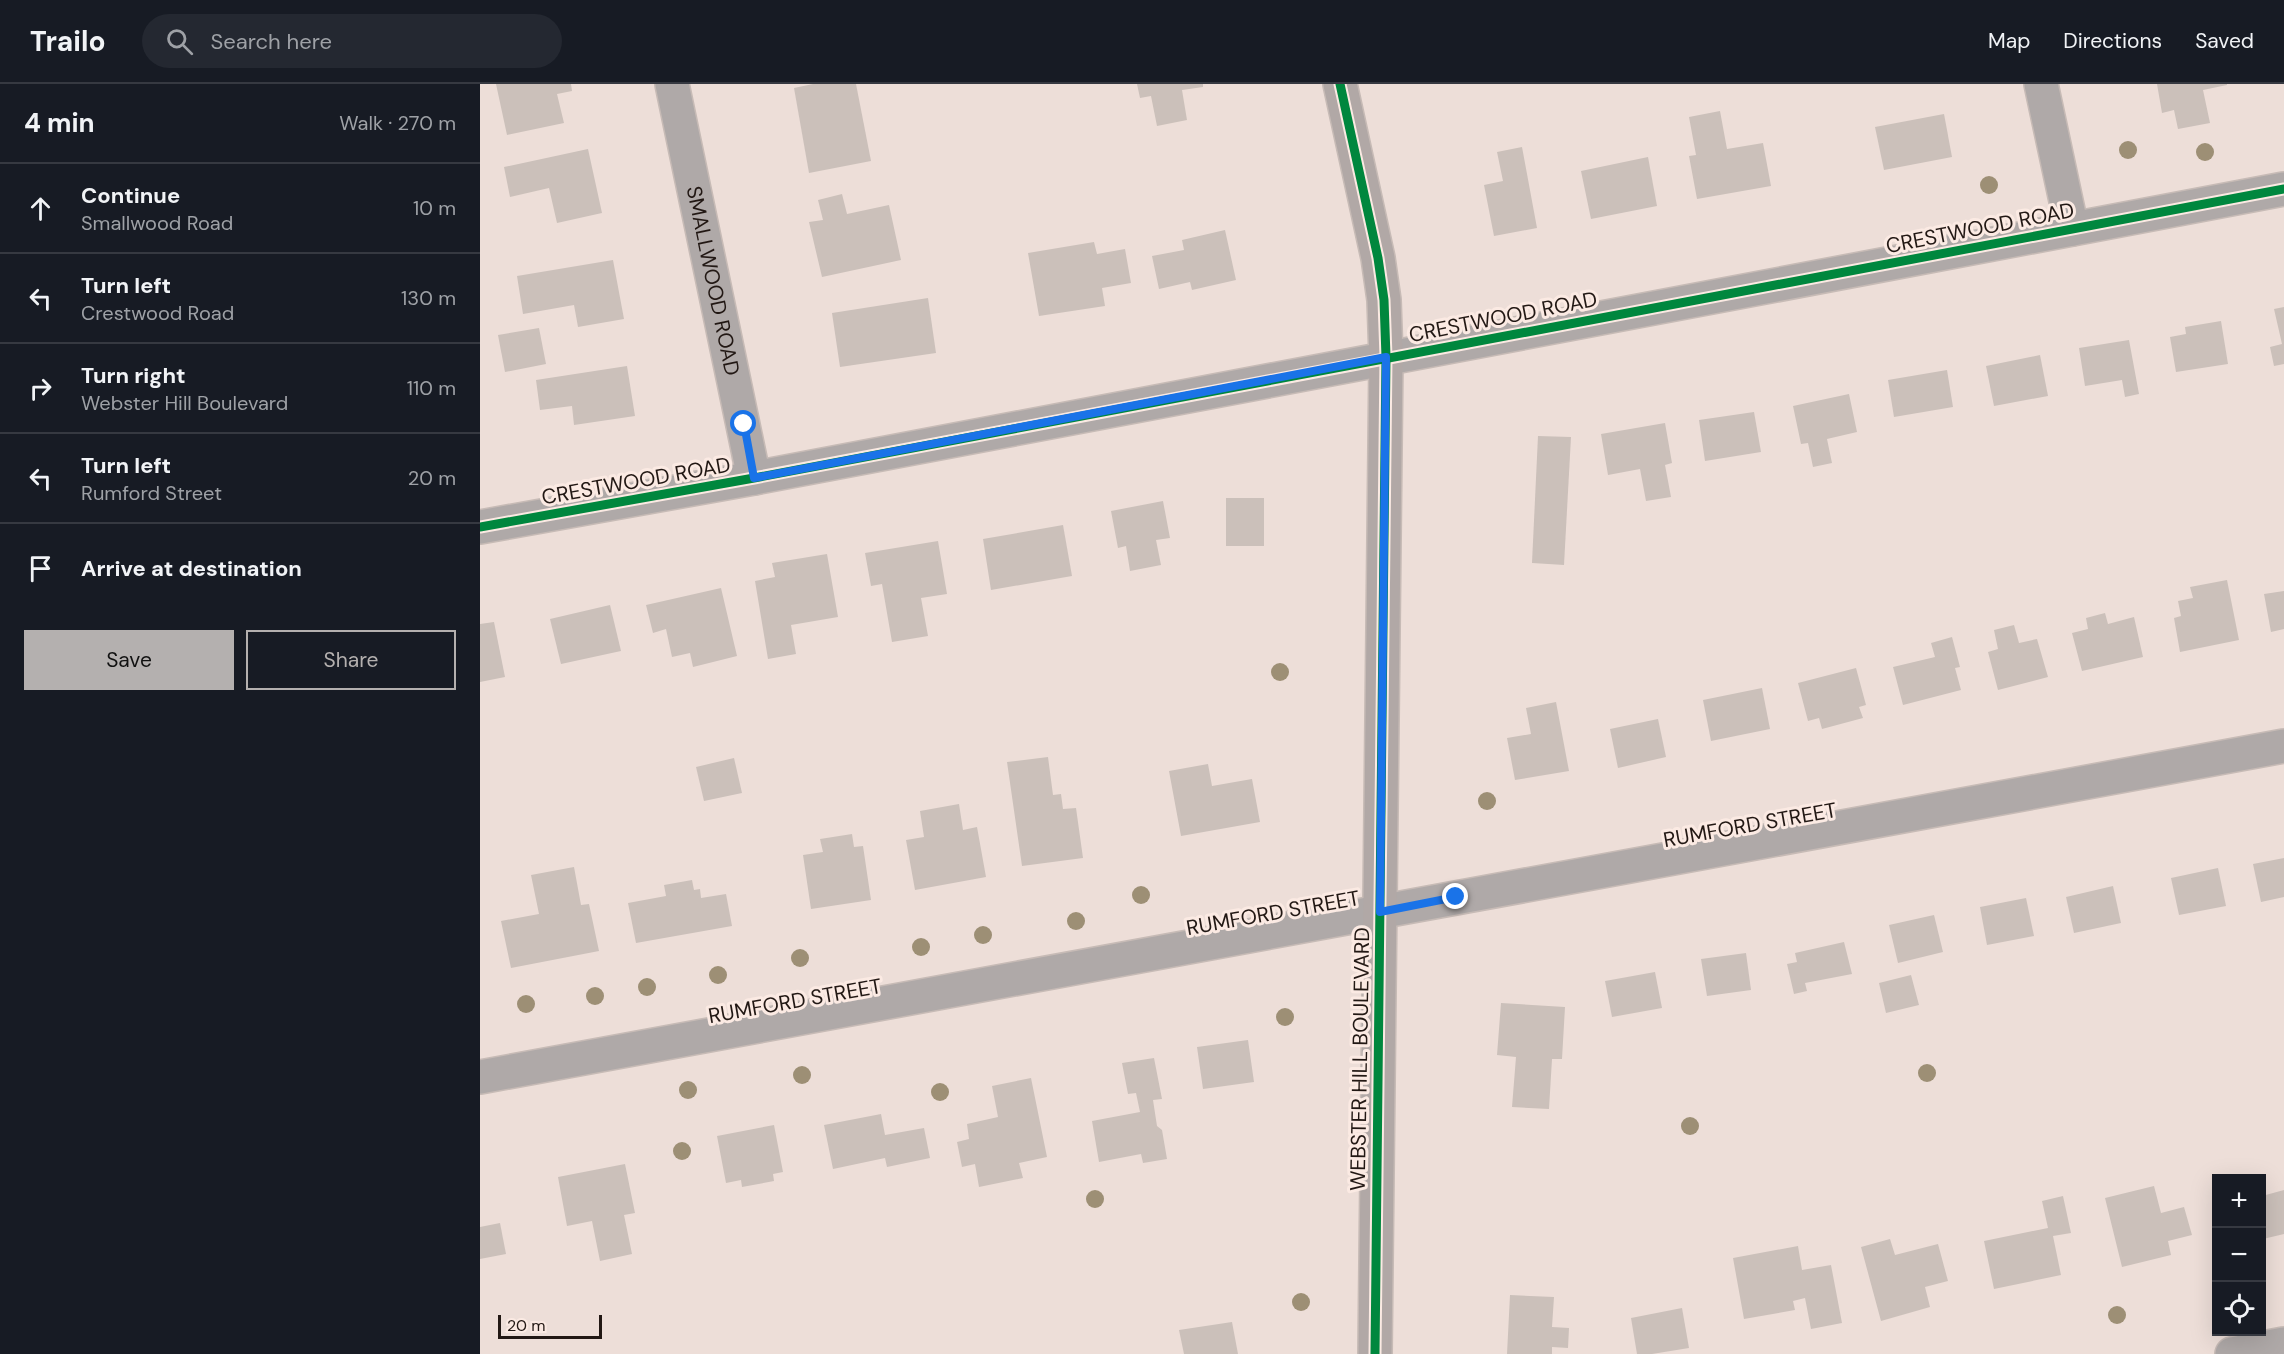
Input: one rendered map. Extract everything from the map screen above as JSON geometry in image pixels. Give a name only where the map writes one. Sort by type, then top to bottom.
[{"type":"street","name":"SMALLWOOD ROAD","points":[[672,84],[754,478]]},
{"type":"street","name":"WEBSTER HILL BOULEVARD","points":[[1340,84],[1378,258],[1384,300],[1386,357],[1375,1354]]},
{"type":"street","points":[[2042,84],[2072,229]]},
{"type":"street","name":"CRESTWOOD ROAD","points":[[480,527],[754,478],[2284,189]]},
{"type":"street","name":"RUMFORD STREET","points":[[480,1077],[2284,746]]},
{"type":"street","points":[[2232,1354],[2284,1344]]},
{"type":"building","points":[[496,84],[571,84],[572,91],[557,94],[564,123],[507,135]]},
{"type":"building","points":[[813,84],[856,84],[871,161],[809,173],[794,88]]},
{"type":"building","points":[[1137,84],[1203,84],[1203,87],[1182,90],[1187,120],[1157,126],[1151,96],[1140,98]]},
{"type":"building","points":[[2157,84],[2227,85],[2203,90],[2210,123],[2178,129],[2174,110],[2162,113]]},
{"type":"building","points":[[1720,111],[1727,149],[1763,143],[1771,186],[1697,199],[1689,156],[1696,155],[1689,117]]},
{"type":"building","points":[[1944,114],[1952,157],[1884,170],[1875,127]]},
{"type":"building","points":[[1522,147],[1537,228],[1494,236],[1484,185],[1503,181],[1497,152]]},
{"type":"building","points":[[588,149],[602,213],[557,223],[549,188],[510,197],[504,167]]},
{"type":"building","points":[[1648,157],[1657,206],[1591,219],[1581,171]]},
{"type":"building","points":[[842,194],[847,214],[889,205],[901,260],[822,277],[809,222],[823,220],[818,200]]},
{"type":"building","points":[[1225,230],[1236,280],[1192,290],[1190,282],[1159,289],[1152,256],[1184,250],[1182,240]]},
{"type":"building","points":[[1094,242],[1097,254],[1125,249],[1131,283],[1102,288],[1105,306],[1039,316],[1028,253]]},
{"type":"building","points":[[613,260],[624,319],[578,327],[574,305],[523,314],[517,276]]},
{"type":"building","points":[[928,298],[936,353],[840,367],[832,313]]},
{"type":"building","points":[[2284,307],[2284,364],[2274,366],[2270,347],[2282,344],[2274,309]]},
{"type":"building","points":[[2221,321],[2228,364],[2176,372],[2170,337],[2186,334],[2185,327]]},
{"type":"building","points":[[539,328],[546,364],[505,372],[498,335]]},
{"type":"building","points":[[2129,340],[2139,394],[2125,397],[2122,380],[2085,386],[2079,348]]},
{"type":"building","points":[[2040,355],[2048,396],[1994,406],[1986,366]]},
{"type":"building","points":[[627,366],[635,416],[574,425],[572,406],[540,410],[536,380]]},
{"type":"building","points":[[1947,370],[1953,407],[1894,417],[1888,380]]},
{"type":"building","points":[[1849,394],[1857,432],[1827,439],[1832,463],[1813,467],[1808,443],[1801,444],[1793,406]]},
{"type":"building","points":[[1754,412],[1761,452],[1705,461],[1699,420]]},
{"type":"building","points":[[1665,423],[1672,463],[1665,465],[1671,497],[1646,501],[1640,469],[1608,475],[1601,434]]},
{"type":"building","points":[[1538,436],[1571,437],[1564,565],[1532,563]]},
{"type":"building","points":[[1226,498],[1264,498],[1264,546],[1226,546]]},
{"type":"building","points":[[1163,501],[1170,538],[1156,540],[1161,565],[1130,571],[1126,546],[1118,548],[1111,511]]},
{"type":"building","points":[[1063,525],[1072,576],[991,590],[983,539]]},
{"type":"building","points":[[938,541],[947,594],[921,598],[928,636],[892,642],[882,584],[871,586],[865,553]]},
{"type":"building","points":[[827,554],[838,617],[791,625],[796,654],[768,659],[755,581],[775,577],[772,563]]},
{"type":"building","points":[[2227,580],[2239,640],[2180,652],[2174,618],[2181,616],[2178,601],[2193,598],[2190,587]]},
{"type":"building","points":[[721,588],[737,656],[693,667],[690,653],[672,657],[666,629],[653,633],[646,605]]},
{"type":"building","points":[[2284,591],[2284,629],[2271,632],[2264,594]]},
{"type":"building","points":[[610,605],[621,651],[561,664],[550,619]]},
{"type":"building","points":[[2105,613],[2108,624],[2134,617],[2143,657],[2082,671],[2072,633],[2088,629],[2086,618]]},
{"type":"building","points":[[494,622],[505,677],[480,682],[480,624]]},
{"type":"building","points":[[2014,625],[2019,643],[2037,639],[2048,677],[1998,690],[1988,652],[1998,649],[1994,630]]},
{"type":"building","points":[[1952,637],[1960,667],[1955,668],[1961,690],[1903,705],[1893,667],[1935,657],[1931,643]]},
{"type":"building","points":[[1856,668],[1866,705],[1859,707],[1863,718],[1822,729],[1819,718],[1808,721],[1798,683]]},
{"type":"building","points":[[1762,688],[1770,729],[1711,741],[1703,700]]},
{"type":"building","points":[[1556,702],[1569,771],[1515,780],[1507,738],[1531,734],[1526,708]]},
{"type":"building","points":[[1658,719],[1666,757],[1618,768],[1610,729]]},
{"type":"building","points":[[1048,757],[1053,795],[1061,794],[1063,809],[1076,808],[1083,858],[1022,866],[1007,762]]},
{"type":"building","points":[[734,758],[742,793],[704,801],[696,767]]},
{"type":"building","points":[[1208,764],[1212,786],[1252,779],[1260,822],[1181,836],[1169,771]]},
{"type":"building","points":[[959,804],[963,830],[977,827],[986,877],[915,890],[906,840],[924,837],[920,811]]},
{"type":"building","points":[[852,834],[854,847],[863,846],[871,900],[811,909],[803,855],[823,852],[820,839]]},
{"type":"building","points":[[2284,858],[2284,897],[2261,902],[2253,864]]},
{"type":"building","points":[[574,867],[581,905],[589,904],[599,951],[511,968],[501,921],[539,914],[531,875]]},
{"type":"building","points":[[2218,868],[2226,906],[2179,915],[2171,878]]},
{"type":"building","points":[[692,880],[694,890],[700,889],[701,898],[726,894],[732,926],[636,943],[628,903],[666,896],[664,885]]},
{"type":"building","points":[[2113,886],[2121,923],[2074,933],[2066,897]]},
{"type":"building","points":[[2026,898],[2034,936],[1987,945],[1980,907]]},
{"type":"building","points":[[1934,915],[1943,952],[1898,963],[1889,925]]},
{"type":"building","points":[[1844,942],[1852,974],[1805,983],[1807,991],[1794,994],[1787,964],[1797,962],[1795,953]]},
{"type":"building","points":[[1746,953],[1751,990],[1707,996],[1701,959]]},
{"type":"building","points":[[1655,972],[1662,1008],[1612,1017],[1605,981]]},
{"type":"building","points":[[1911,975],[1919,1005],[1886,1013],[1879,983]]},
{"type":"building","points":[[1501,1003],[1565,1007],[1562,1059],[1552,1059],[1549,1109],[1512,1107],[1516,1057],[1497,1055]]},
{"type":"building","points":[[1248,1040],[1254,1082],[1203,1089],[1197,1047]]},
{"type":"building","points":[[1154,1058],[1162,1099],[1153,1100],[1157,1126],[1162,1130],[1167,1159],[1143,1163],[1141,1154],[1099,1162],[1092,1121],[1140,1112],[1136,1093],[1128,1094],[1122,1063]]},
{"type":"building","points":[[1031,1078],[1047,1157],[1019,1163],[1023,1178],[979,1187],[975,1164],[962,1167],[957,1142],[969,1139],[967,1124],[998,1117],[992,1086]]},
{"type":"building","points":[[881,1114],[885,1135],[924,1128],[930,1158],[887,1167],[885,1158],[833,1169],[824,1125]]},
{"type":"building","points":[[774,1125],[783,1172],[773,1174],[774,1181],[742,1187],[741,1180],[726,1183],[717,1136]]},
{"type":"building","points":[[625,1164],[635,1213],[624,1215],[632,1254],[600,1261],[592,1221],[567,1226],[558,1177]]},
{"type":"building","points":[[2154,1186],[2161,1213],[2184,1207],[2192,1235],[2168,1241],[2171,1255],[2122,1267],[2105,1198]]},
{"type":"building","points":[[2284,1190],[2284,1234],[2266,1238],[2266,1228],[2266,1195]]},
{"type":"building","points":[[2063,1196],[2071,1233],[2053,1236],[2061,1275],[1994,1289],[1984,1241],[2048,1228],[2042,1201]]},
{"type":"building","points":[[500,1223],[506,1254],[480,1259],[480,1227]]},
{"type":"building","points":[[1890,1239],[1895,1255],[1938,1244],[1948,1281],[1925,1287],[1930,1307],[1881,1321],[1861,1247]]},
{"type":"building","points":[[1798,1246],[1802,1270],[1831,1265],[1842,1323],[1811,1329],[1805,1298],[1793,1301],[1795,1310],[1744,1319],[1733,1258]]},
{"type":"building","points":[[1510,1295],[1554,1297],[1552,1327],[1569,1328],[1568,1348],[1552,1347],[1552,1354],[1507,1354]]},
{"type":"building","points":[[1682,1308],[1689,1348],[1637,1354],[1631,1318]]},
{"type":"building","points":[[1232,1322],[1238,1354],[1184,1354],[1179,1330]]},
{"type":"cycle path","points":[[1340,84],[1378,258],[1384,300],[1386,357],[1375,1354]]},
{"type":"cycle path","points":[[480,527],[754,478],[2284,189]]},
{"type":"route","points":[[744,424],[754,478],[1386,357],[1380,912],[1456,897]]}]
